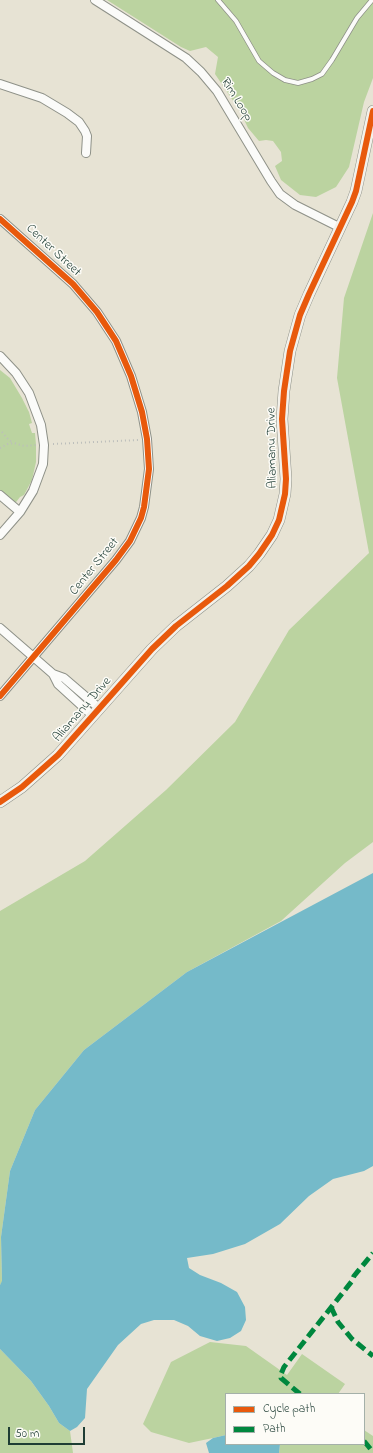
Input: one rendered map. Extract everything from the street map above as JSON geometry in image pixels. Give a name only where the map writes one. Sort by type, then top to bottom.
[{"type":"street","name":"Rim Loop","points":[[95,0],[186,58],[201,72],[217,91],[280,194],[295,205],[339,227]]},
{"type":"street","points":[[0,84],[42,98],[67,113],[78,122],[85,131],[87,136],[86,153]]},
{"type":"street","name":"Aliamanu Drive","points":[[0,802],[22,788],[45,768],[152,649],[176,626],[227,586],[259,554],[272,535],[279,520],[285,494],[286,479],[282,419],[284,391],[290,351],[300,315],[356,191],[373,111]]},
{"type":"street","name":"Center Street","points":[[0,218],[73,284],[97,312],[116,341],[137,393],[142,412],[148,451],[149,469],[144,507],[141,518],[130,541],[116,560],[0,696]]},
{"type":"street","points":[[0,535],[29,499],[43,464],[44,445],[41,425],[29,393],[16,373],[1,359]]},
{"type":"street","points":[[0,495],[20,512]]},
{"type":"street","points":[[0,628],[53,674],[64,678],[95,712]]},
{"type":"lane","points":[[218,0],[236,21],[259,61],[273,73],[285,80],[298,83],[312,80],[322,74],[357,18],[372,0]]},
{"type":"path","points":[[2,432],[14,443],[24,446],[38,445]]},
{"type":"path","points":[[50,444],[140,440]]},
{"type":"path","points":[[0,448],[14,443]]},
{"type":"green space","points":[[107,0],[373,0],[373,78],[364,102],[349,167],[336,187],[316,197],[300,195],[281,180],[275,166],[282,161],[281,152],[273,141],[259,141],[248,128],[240,111],[215,74],[218,57],[206,47],[190,51],[181,47]]},
{"type":"green space","points":[[373,213],[373,842],[345,863],[281,921],[187,972],[84,1050],[35,1110],[10,1171],[1,1237],[2,1282],[0,1285],[0,911],[85,861],[166,790],[235,722],[289,630],[369,553],[337,378],[344,298]]},
{"type":"green space","points":[[0,370],[10,378],[22,398],[29,412],[32,423],[29,424],[32,433],[35,433],[36,462],[32,480],[24,495],[20,497],[13,506],[0,495]]},
{"type":"green space","points":[[210,1342],[246,1346],[287,1375],[302,1354],[345,1384],[339,1393],[225,1393],[225,1435],[189,1443],[151,1432],[143,1424],[171,1362]]},
{"type":"green space","points":[[0,1349],[31,1381],[59,1423],[70,1431],[73,1453],[0,1453]]},
{"type":"green space","points":[[365,1431],[373,1436],[373,1453],[279,1453],[280,1445],[365,1445]]},
{"type":"water","points":[[373,873],[373,1166],[364,1171],[333,1179],[309,1196],[280,1224],[245,1244],[213,1254],[187,1258],[189,1268],[200,1275],[221,1283],[237,1292],[245,1307],[246,1320],[241,1331],[230,1338],[217,1341],[200,1336],[188,1326],[174,1320],[154,1320],[141,1324],[118,1345],[87,1389],[85,1418],[77,1427],[70,1431],[59,1423],[31,1381],[0,1349],[0,1285],[2,1281],[1,1237],[10,1171],[35,1110],[84,1050],[187,972]]},
{"type":"water","points":[[225,1435],[225,1445],[280,1445],[279,1453],[209,1453],[206,1443],[213,1438]]},
{"type":"marked path","points":[[299,1393],[281,1378],[284,1367],[373,1253]]},
{"type":"marked path","points":[[331,1307],[338,1322],[352,1339],[373,1356]]},
{"type":"marked path","points":[[365,1442],[373,1452]]},
{"type":"cycle path","points":[[0,802],[22,787],[58,755],[152,649],[176,626],[227,586],[249,566],[272,535],[279,520],[285,494],[286,479],[282,419],[284,391],[290,351],[300,315],[356,191],[373,111]]},
{"type":"cycle path","points":[[0,219],[73,284],[97,312],[116,341],[131,376],[142,412],[147,439],[149,469],[144,507],[141,518],[130,541],[116,560],[0,696]]}]
